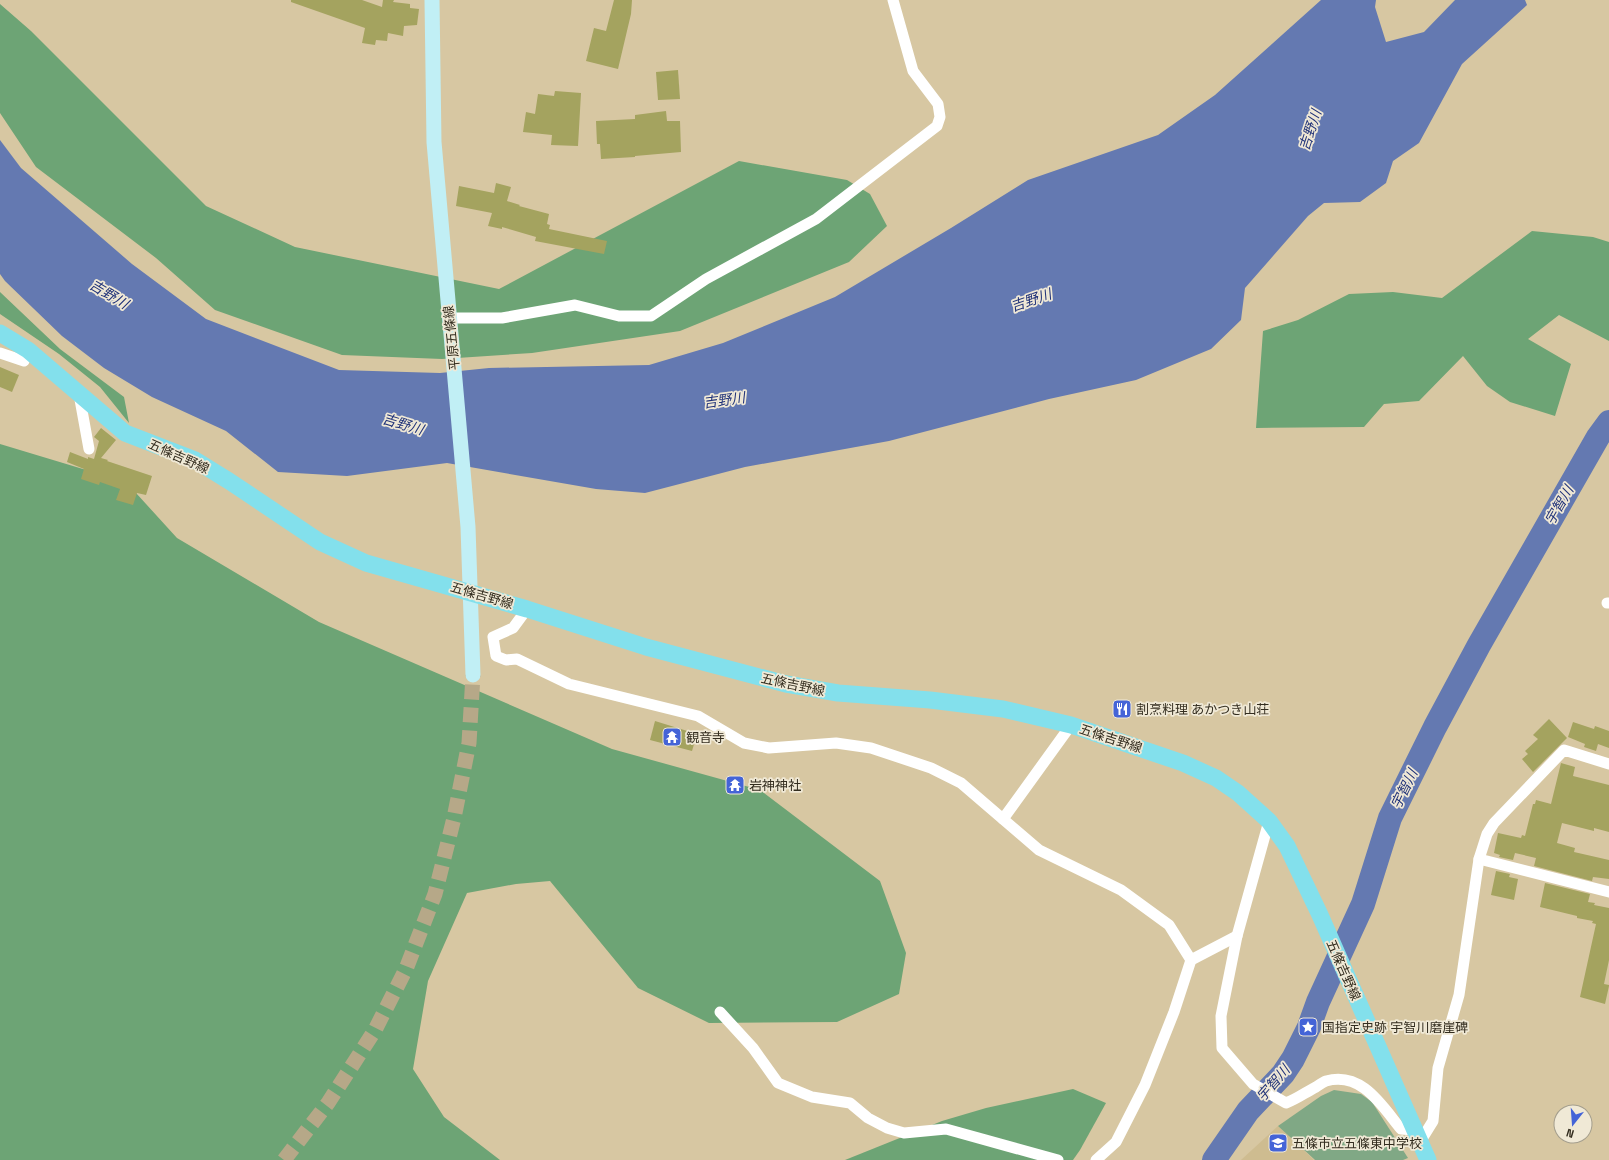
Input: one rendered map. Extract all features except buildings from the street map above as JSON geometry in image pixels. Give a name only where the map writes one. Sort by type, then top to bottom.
[{"type":"main road","name":"平原五條線","points":[[432,0],[434,142],[468,527],[473,675]]},
{"type":"main road","name":"五條吉野線","points":[[0,333],[28,350],[125,433],[195,460],[229,480],[320,542],[366,563],[527,609],[646,647],[786,684],[838,693],[930,700],[1003,709],[1071,725],[1183,763],[1216,778],[1238,793],[1269,821],[1287,846],[1320,915],[1428,1160]]},
{"type":"street","points":[[449,318],[502,318],[576,305],[619,316],[651,316],[706,278],[816,219],[938,126],[940,117],[938,104],[913,71],[893,0]]},
{"type":"street","points":[[0,353],[24,361],[28,350]]},
{"type":"street","points":[[79,394],[89,449]]},
{"type":"street","points":[[527,609],[513,628],[493,637],[496,656],[506,660],[517,659],[570,684],[698,716],[744,743],[769,748],[836,743],[871,748],[931,768],[960,783],[1038,850],[1121,890],[1169,926],[1191,960]]},
{"type":"street","points":[[1003,819],[1071,725]]},
{"type":"street","points":[[1269,821],[1237,936],[1221,1016],[1222,1048],[1253,1084],[1286,1103],[1296,1100],[1305,1092],[1326,1081],[1342,1079],[1361,1084],[1376,1097],[1401,1129],[1417,1136],[1433,1121],[1438,1068],[1459,995],[1479,859],[1487,834],[1494,823],[1564,750],[1609,764]]},
{"type":"street","points":[[1479,859],[1609,892]]},
{"type":"street","points":[[1096,1160],[1116,1142],[1145,1085],[1174,1012],[1191,960],[1237,936]]},
{"type":"street","points":[[720,1012],[753,1048],[778,1083],[812,1097],[850,1103],[868,1118],[887,1128],[904,1133],[946,1129],[1058,1160]]},
{"type":"shaded area","name":"五條市立五條東中学校","points":[[1278,1126],[1314,1160],[1241,1160]]},
{"type":"green space","points":[[0,4],[31,31],[206,206],[295,247],[499,289],[739,161],[847,180],[870,194],[887,226],[849,262],[680,331],[532,353],[442,359],[342,355],[215,310],[156,258],[36,167],[0,113]]},
{"type":"green space","points":[[1532,231],[1593,237],[1609,242],[1609,341],[1559,315],[1528,339],[1571,364],[1555,416],[1510,402],[1487,386],[1463,356],[1419,401],[1384,404],[1364,427],[1256,428],[1263,331],[1298,320],[1349,294],[1393,292],[1442,298]]},
{"type":"green space","points":[[0,292],[60,349],[124,397],[129,423],[100,387],[59,354],[0,314]]},
{"type":"green space","points":[[0,444],[126,482],[177,538],[319,622],[612,749],[760,790],[880,881],[906,953],[899,994],[837,1022],[709,1023],[638,988],[550,881],[516,884],[467,893],[428,981],[413,1069],[444,1117],[500,1160],[0,1160]]},
{"type":"green space","points":[[1073,1089],[1106,1103],[1073,1160],[845,1160],[942,1121],[986,1108]]},
{"type":"green space","points":[[1334,1090],[1361,1094],[1372,1102],[1408,1158],[1403,1160],[1315,1160],[1278,1126],[1321,1096]]},
{"type":"water","name":"吉野川","points":[[1321,0],[1376,0],[1375,7],[1386,42],[1424,32],[1455,0],[1525,0],[1527,5],[1462,64],[1419,143],[1393,161],[1386,183],[1360,202],[1324,203],[1308,216],[1245,288],[1241,320],[1211,349],[1136,380],[1049,399],[889,441],[745,467],[645,493],[596,489],[447,463],[347,476],[278,472],[226,431],[152,397],[104,368],[62,336],[5,281],[0,274],[0,140],[21,168],[132,264],[206,319],[339,370],[440,373],[489,368],[649,365],[723,343],[835,297],[1028,180],[1158,135],[1215,95]]},
{"type":"waterway","name":"宇智川","points":[[1214,1160],[1248,1111],[1283,1074],[1293,1059],[1309,1027],[1318,1002],[1363,904],[1390,818],[1435,727],[1479,645],[1598,437],[1609,422]]},
{"type":"tunnel","points":[[284,1160],[328,1103],[375,1030],[406,969],[435,894],[454,818],[469,743],[473,675]]},
{"type":"place","name":"割烹料理 あかつき山荘","points":[[1122,709]]},
{"type":"place","name":"観音寺","points":[[672,737]]},
{"type":"place","name":"岩神神社","points":[[735,785]]},
{"type":"place","name":"国指定史跡 宇智川磨崖碑","points":[[1308,1027]]},
{"type":"place","name":"五條市立五條東中学校","points":[[1278,1143]]}]
